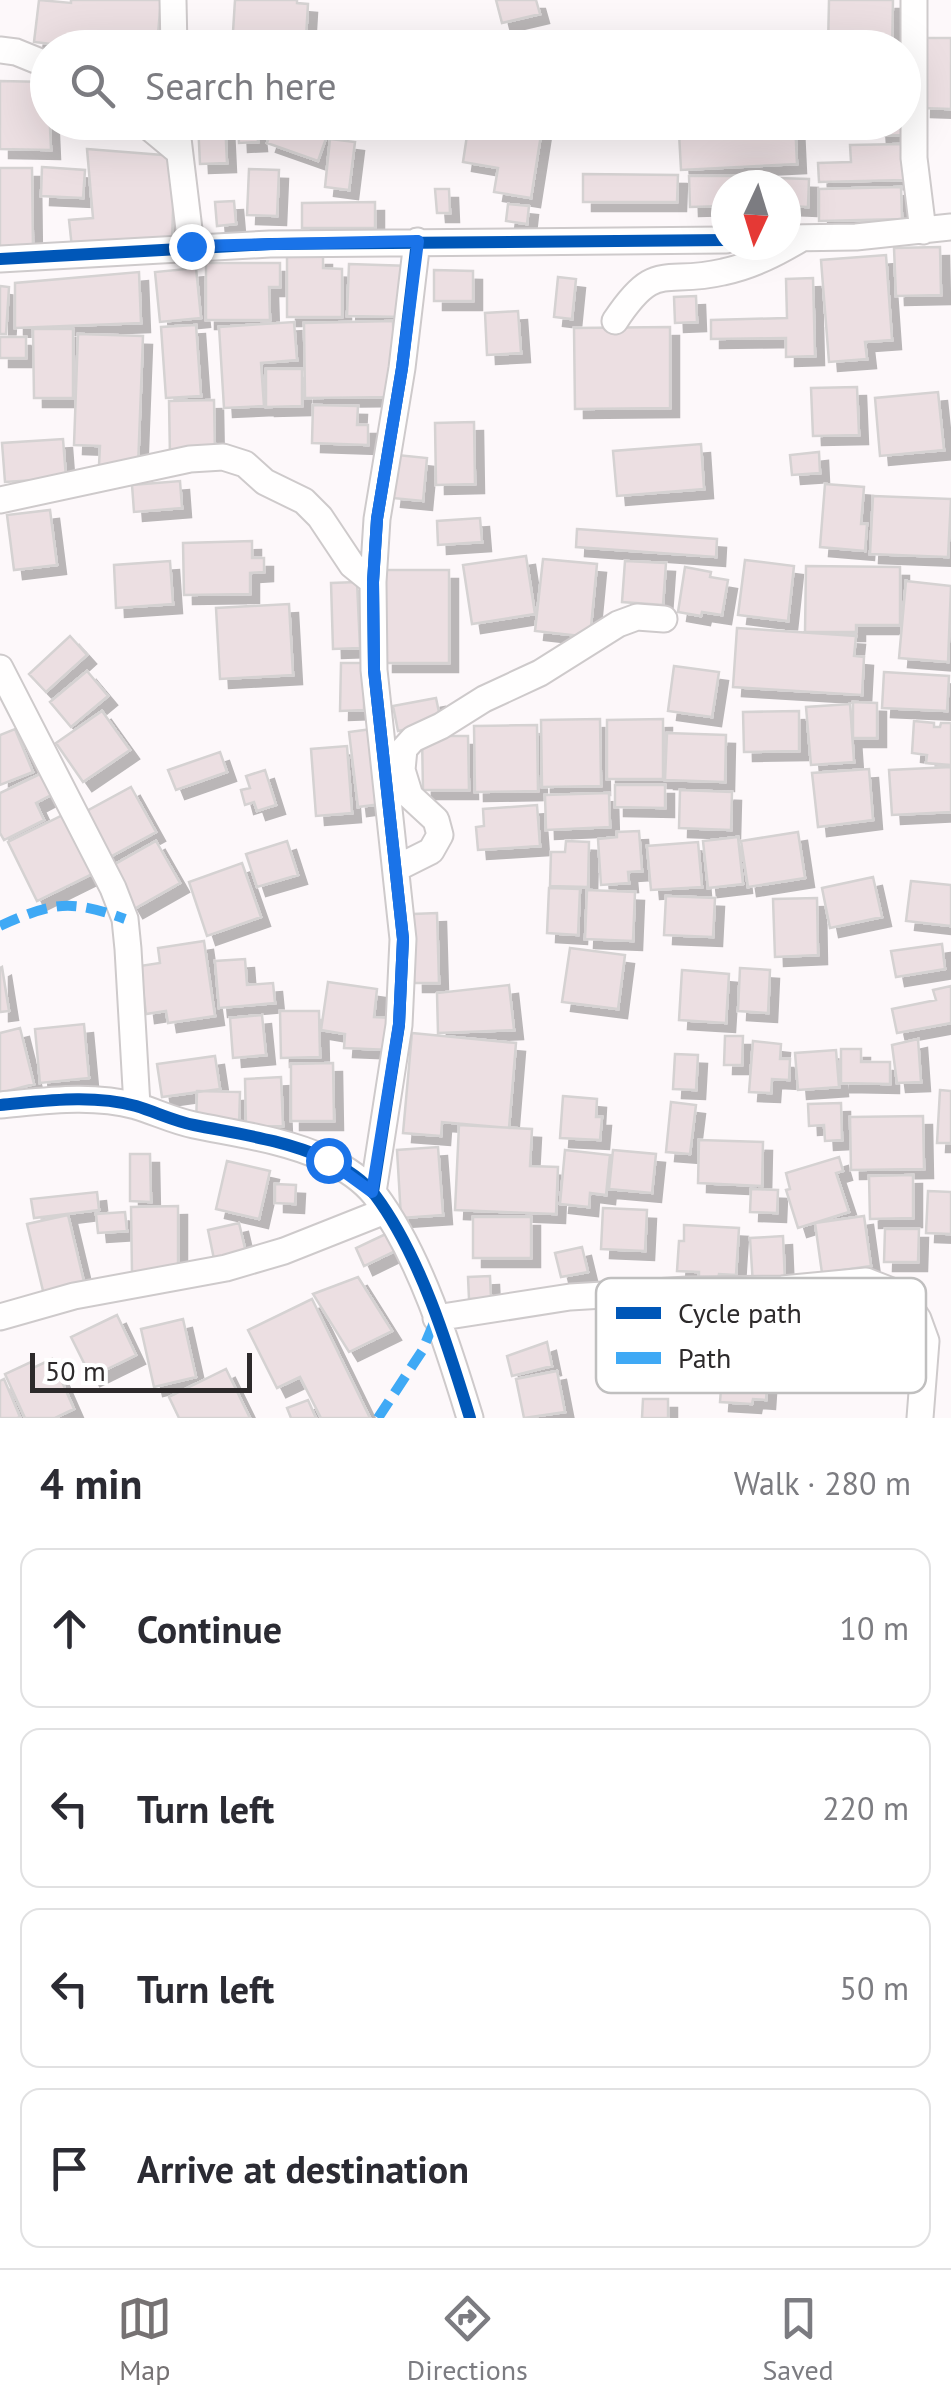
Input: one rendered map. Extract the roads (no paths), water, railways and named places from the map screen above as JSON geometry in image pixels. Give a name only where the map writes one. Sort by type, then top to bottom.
[{"type":"street","points":[[173,0],[174,30]]},
{"type":"street","points":[[914,0],[914,30]]},
{"type":"street","points":[[0,50],[30,58]]},
{"type":"street","points":[[165,140],[178,151]]},
{"type":"street","points":[[177,140],[191,246]]},
{"type":"street","points":[[914,140],[922,231]]},
{"type":"street","points":[[801,238],[951,227]]},
{"type":"street","points":[[0,259],[191,246],[711,240]]},
{"type":"street","points":[[379,1201],[399,1024],[403,939],[374,670],[373,582],[377,519],[418,241]]},
{"type":"street","points":[[615,321],[631,297],[652,282],[740,268],[763,260]]},
{"type":"street","points":[[0,500],[190,460],[223,457],[245,464],[264,482],[304,501],[320,517],[352,564],[373,582]]},
{"type":"street","points":[[397,868],[431,851],[440,836],[436,820],[410,796],[402,770],[404,749],[413,739],[540,673],[618,624],[638,617],[664,619]]},
{"type":"street","points":[[0,668],[106,876],[124,920],[136,1106]]},
{"type":"street","points":[[0,1105],[87,1100],[136,1106],[179,1122],[295,1147],[328,1160],[379,1201],[436,1318],[470,1418]]},
{"type":"street","points":[[0,1316],[74,1296],[226,1268],[284,1251],[379,1201]]},
{"type":"street","points":[[436,1318],[596,1295]]},
{"type":"street","points":[[920,1418],[922,1393]]}]
